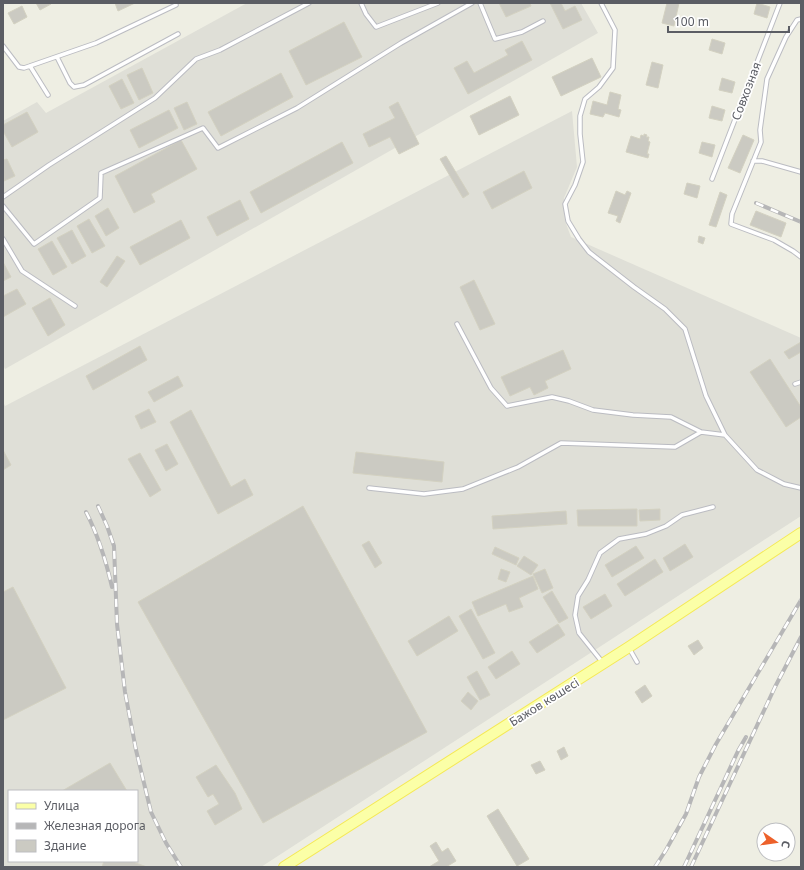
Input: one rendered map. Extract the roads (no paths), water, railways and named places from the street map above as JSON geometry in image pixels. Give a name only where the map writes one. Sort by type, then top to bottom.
[{"type":"main road","name":"Бажов көшесі","points":[[284,867],[629,648],[801,533]]},
{"type":"lane","points":[[3,197],[49,165],[155,98],[196,59],[220,50],[309,3]]},
{"type":"lane","points":[[361,3],[366,14],[376,27],[438,3]]},
{"type":"lane","points":[[3,206],[34,244],[100,198],[101,173],[203,128],[218,148],[297,108],[402,43],[472,3]]},
{"type":"lane","points":[[480,3],[495,39],[522,32],[543,21]]},
{"type":"lane","points":[[601,3],[615,30],[613,68],[599,87],[585,99],[580,116],[583,162],[575,185],[565,204],[568,221],[589,252],[665,309],[685,329],[706,396],[725,435],[757,470],[784,484],[801,488]]},
{"type":"lane","name":"Совхозная","points":[[712,179],[780,3]]},
{"type":"lane","points":[[3,46],[19,67],[24,68],[96,43],[176,4]]},
{"type":"lane","points":[[801,19],[797,20],[786,37],[767,79],[760,130],[760,142],[732,214],[731,224],[774,240],[801,257]]},
{"type":"lane","points":[[57,56],[70,83],[74,87],[84,85],[178,34]]},
{"type":"lane","points":[[30,66],[48,95]]},
{"type":"lane","points":[[753,160],[762,161],[801,172]]},
{"type":"lane","points":[[3,239],[22,271],[75,306]]},
{"type":"lane","points":[[456,324],[491,388],[507,406],[552,397],[569,401],[593,410],[633,415],[671,417],[701,432],[725,435]]},
{"type":"lane","points":[[795,384],[801,382]]},
{"type":"lane","points":[[369,488],[424,494],[462,489],[518,467],[561,443],[675,447],[701,432]]},
{"type":"lane","points":[[604,664],[579,633],[575,615],[578,596],[588,580],[600,553],[619,539],[646,534],[666,526],[682,515],[713,507]]},
{"type":"lane","points":[[629,648],[637,662]]},
{"type":"railway","points":[[756,203],[801,222]]},
{"type":"railway","points":[[98,506],[114,546],[117,624],[125,692],[136,750],[151,812],[166,843],[181,867]]},
{"type":"railway","points":[[86,512],[101,548],[112,587]]},
{"type":"railway","points":[[655,867],[686,814],[699,777],[716,744],[801,600]]},
{"type":"railway","points":[[691,867],[775,687],[801,637]]},
{"type":"railway","points":[[684,867],[746,737]]}]
